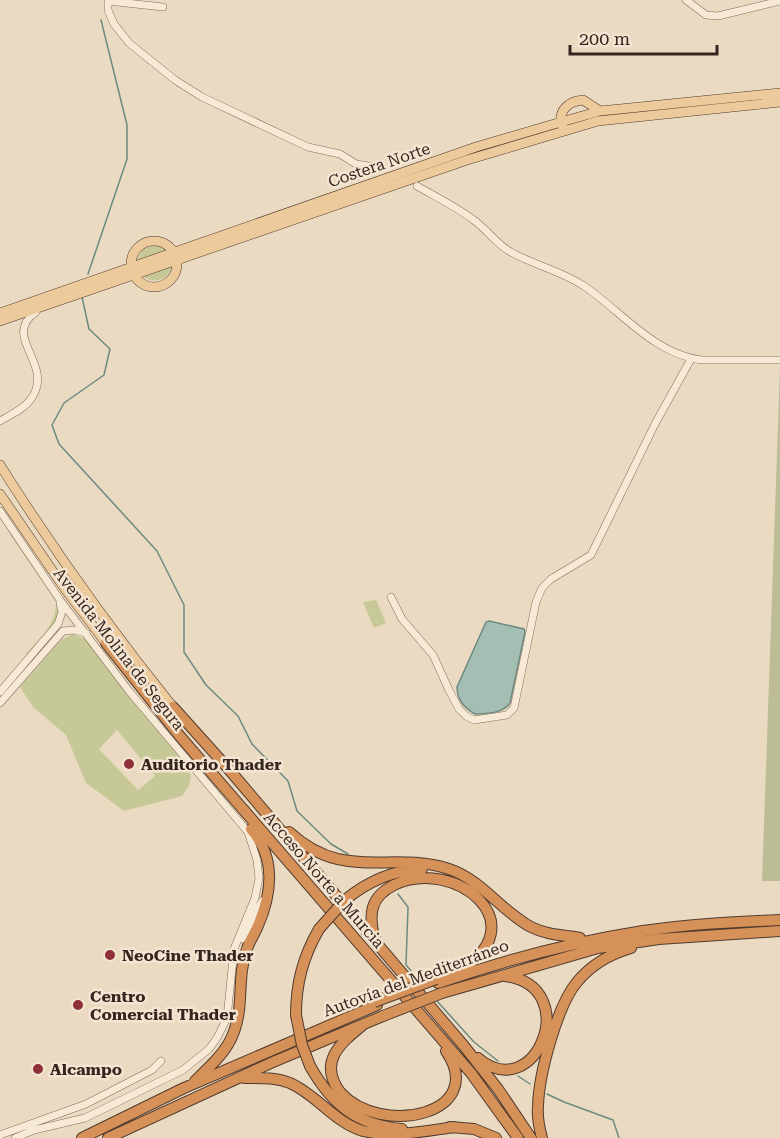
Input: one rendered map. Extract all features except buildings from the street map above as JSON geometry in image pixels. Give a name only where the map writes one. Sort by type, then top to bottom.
[{"type":"highway","name":"Acceso Norte a Murcia","points":[[106,643],[178,734],[471,1073],[518,1138]]},
{"type":"highway","points":[[173,707],[464,1046],[498,1089],[529,1138]]},
{"type":"highway","name":"Acceso Norte a Murcia","points":[[173,707],[491,1086],[529,1138]]},
{"type":"highway","points":[[178,734],[205,775],[257,836],[266,852],[270,875],[265,908],[247,949],[242,971],[236,1027],[219,1059],[195,1081]]},
{"type":"highway","points":[[226,766],[288,831],[305,846],[319,854],[348,862],[428,864],[456,872],[475,882],[514,915],[533,927],[549,934],[580,938]]},
{"type":"highway","points":[[475,882],[438,870],[406,870],[371,883],[345,900],[319,929],[309,948],[300,975],[296,1015],[302,1045],[310,1066],[336,1102],[363,1120],[381,1127],[401,1129],[455,1127],[474,1129],[496,1138]]},
{"type":"highway","points":[[376,942],[370,923],[371,912],[380,894],[388,888],[411,879],[426,878],[450,882],[461,887],[481,902],[490,917],[492,927],[486,947],[468,965],[439,985]]},
{"type":"highway","name":"Autovía del Mediterráneo","points":[[82,1138],[184,1088],[376,1003],[439,985],[519,957],[583,941],[645,930],[780,918]]},
{"type":"highway","points":[[453,974],[514,953],[580,938],[633,929],[645,930]]},
{"type":"highway","name":"Autovía del Mediterráneo","points":[[108,1138],[241,1077],[383,1016],[439,985],[499,975],[598,948],[637,941],[780,931]]},
{"type":"highway","points":[[542,1138],[538,1108],[541,1084],[561,1011],[577,982],[602,960],[620,951],[702,936]]},
{"type":"highway","points":[[464,1046],[485,1064],[504,1071],[522,1066],[532,1058],[540,1045],[547,1019],[539,993],[526,981],[499,975]]},
{"type":"highway","points":[[184,1088],[316,1025],[376,1003]]},
{"type":"highway","points":[[364,1024],[344,1040],[334,1054],[332,1071],[334,1083],[348,1100],[369,1114],[391,1120],[416,1118],[446,1103],[452,1092],[455,1078],[449,1056],[416,1010]]},
{"type":"highway","points":[[241,1077],[271,1078],[292,1084],[347,1124],[374,1134],[400,1135],[455,1127]]},
{"type":"main road","name":"Costera Norte","points":[[562,126],[600,111],[780,93]]},
{"type":"main road","points":[[562,126],[563,110],[575,101],[587,102],[600,111]]},
{"type":"main road","name":"Costera Norte","points":[[0,321],[476,147],[562,126],[780,102]]},
{"type":"main road","points":[[147,242],[163,242],[170,246],[176,257],[174,276],[161,286],[146,285],[133,272],[134,252],[147,242]]},
{"type":"main road","name":"Costera Norte","points":[[0,313],[133,272]]},
{"type":"main road","name":"Avenida Molina de Segura","points":[[0,465],[57,552],[173,707]]},
{"type":"main road","name":"Avenida Molina de Segura","points":[[0,494],[65,589],[106,643]]},
{"type":"street","points":[[163,7],[107,0],[108,10],[114,24],[129,43],[175,80],[202,98],[308,147],[340,154],[356,164],[380,168]]},
{"type":"street","points":[[686,0],[706,15],[718,16],[780,1]]},
{"type":"street","points":[[417,186],[473,220],[506,249],[529,261],[553,269],[582,285],[653,341],[691,359],[780,360]]},
{"type":"street","points":[[0,421],[27,404],[36,388],[36,369],[21,345],[20,330],[29,316],[56,302]]},
{"type":"street","points":[[392,597],[402,619],[434,655],[459,710],[474,720],[507,715],[514,708],[536,602],[542,588],[551,579],[591,555],[655,424],[691,359]]},
{"type":"street","name":"Avenida Molina de Segura","points":[[0,511],[60,600],[136,699],[248,832],[257,860],[259,878],[255,898],[234,949],[231,970]]},
{"type":"street","points":[[0,692],[58,624],[62,612],[60,600]]},
{"type":"street","points":[[0,703],[63,631],[75,630],[86,633]]},
{"type":"street","points":[[15,1138],[34,1130],[85,1118],[183,1070],[201,1057],[217,1038],[227,1018],[231,970],[243,937],[263,899],[270,875]]},
{"type":"street","points":[[0,1135],[86,1104],[152,1070],[161,1061]]},
{"type":"green space","points":[[155,245],[167,250],[137,260],[142,250]]},
{"type":"green space","points":[[172,266],[167,275],[160,280],[151,280],[142,276]]},
{"type":"green space","points":[[780,368],[780,881],[762,881]]},
{"type":"green space","points":[[9,533],[12,534],[59,603],[53,627],[27,656],[26,654],[42,637],[50,624],[56,602]]},
{"type":"green space","points":[[376,600],[386,623],[374,628],[363,602]]},
{"type":"green space","points":[[73,634],[85,639],[188,768],[191,776],[190,783],[182,796],[124,811],[86,783],[66,735],[33,707],[20,687],[61,640]],"holes":[[[117,730],[155,776],[138,790],[99,749]]]},
{"type":"shaded area","points":[[486,622],[524,629],[525,632],[510,703],[499,711],[475,714],[462,703],[457,687]]},
{"type":"waterway","points":[[88,274],[127,159],[127,125],[101,20]]},
{"type":"waterway","points":[[82,297],[89,329],[110,349],[104,375],[64,403],[52,425],[59,444],[157,551],[184,605],[184,652],[206,685],[238,716],[252,744],[288,781],[297,811],[331,844],[348,854]]},
{"type":"waterway","points":[[398,894],[408,907],[406,965],[420,981]]},
{"type":"waterway","points":[[437,1001],[474,1042],[498,1061]]},
{"type":"waterway","points":[[518,1076],[530,1084]]},
{"type":"waterway","points":[[547,1094],[613,1120],[619,1138]]},
{"type":"place","name":"Auditorio Thader","points":[[129,764]]},
{"type":"place","name":"NeoCine Thader","points":[[110,955]]},
{"type":"place","name":"Centro Comercial Thader","points":[[78,1005]]},
{"type":"place","name":"Alcampo","points":[[38,1069]]}]
